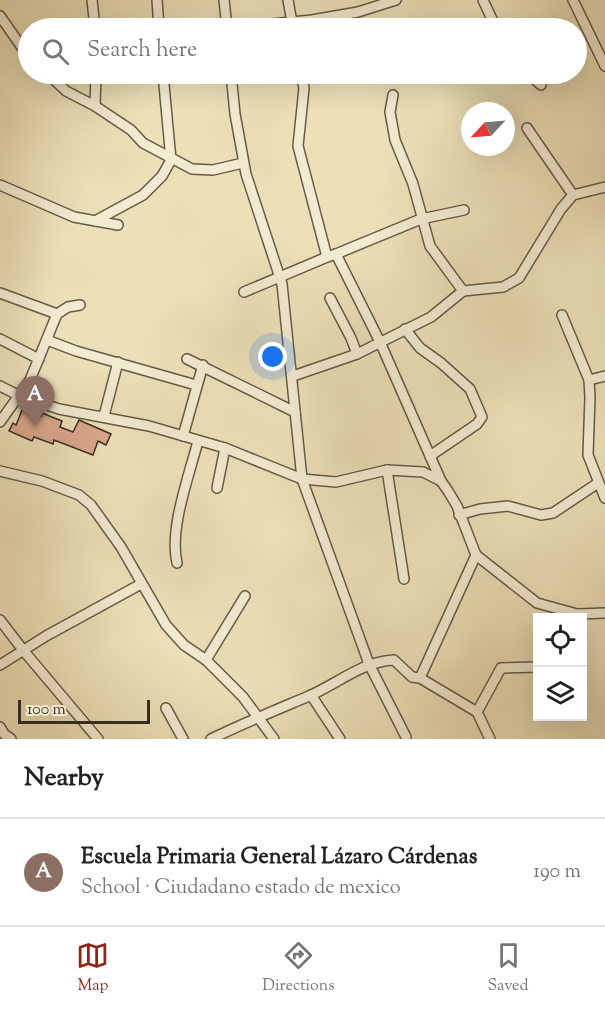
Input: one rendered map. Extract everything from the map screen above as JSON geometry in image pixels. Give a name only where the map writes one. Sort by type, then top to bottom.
[{"type":"street","points":[[92,0],[94,18]]},
{"type":"street","points":[[157,0],[158,18]]},
{"type":"street","points":[[224,0],[226,18]]},
{"type":"street","points":[[288,0],[291,18]]},
{"type":"street","points":[[483,0],[491,18]]},
{"type":"street","points":[[573,0],[582,18]]},
{"type":"street","points":[[324,18],[358,12],[393,1]]},
{"type":"street","points":[[0,16],[18,41]]},
{"type":"street","points":[[587,29],[605,66]]},
{"type":"street","points":[[59,84],[66,91],[95,106],[131,130],[143,143],[171,160],[192,169],[213,170],[243,163]]},
{"type":"street","points":[[95,106],[96,84]]},
{"type":"street","points":[[94,221],[143,195],[162,176],[171,160],[164,84]]},
{"type":"street","points":[[232,84],[243,163],[280,277],[293,376],[302,479],[369,664],[406,737]]},
{"type":"street","points":[[303,84],[298,146],[300,158],[332,255],[380,342],[441,481],[457,506],[476,555],[537,603],[577,614],[605,613]]},
{"type":"street","points":[[393,94],[390,112],[395,140],[413,184],[430,246],[463,291]]},
{"type":"street","points":[[527,128],[573,195]]},
{"type":"street","points":[[0,185],[74,217],[118,225]]},
{"type":"street","points":[[293,376],[357,354],[431,317],[463,291],[503,287],[519,278],[561,209],[573,195],[605,187]]},
{"type":"street","points":[[244,292],[421,219],[464,210]]},
{"type":"street","points":[[0,293],[57,314]]},
{"type":"street","points":[[330,298],[357,354]]},
{"type":"street","points":[[0,422],[30,380],[57,314],[68,307],[80,305]]},
{"type":"street","points":[[562,315],[588,380],[591,397],[588,455],[605,498]]},
{"type":"street","points":[[405,329],[420,348],[470,389],[482,417],[477,424],[430,456]]},
{"type":"street","points":[[0,339],[39,359]]},
{"type":"street","points":[[47,340],[76,351],[196,385]]},
{"type":"street","points":[[188,359],[295,412]]},
{"type":"street","points":[[104,416],[118,362]]},
{"type":"street","points":[[183,436],[203,366]]},
{"type":"street","points":[[588,380],[605,376]]},
{"type":"street","points":[[0,386],[18,395],[59,409],[149,426],[225,448],[302,479],[336,482],[387,470],[423,472],[441,481]]},
{"type":"street","points":[[177,563],[175,534],[198,441]]},
{"type":"street","points":[[217,488],[225,448]]},
{"type":"street","points":[[387,470],[404,579]]},
{"type":"street","points":[[0,471],[42,481],[79,495],[91,505],[121,547],[166,625],[184,645],[206,660],[243,697],[274,739]]},
{"type":"street","points":[[459,515],[480,509],[508,506],[541,515],[553,513],[598,483]]},
{"type":"street","points":[[420,678],[476,555]]},
{"type":"street","points":[[0,665],[46,636],[141,584]]},
{"type":"street","points":[[206,660],[245,596]]},
{"type":"street","points":[[0,620],[98,739]]},
{"type":"street","points":[[211,739],[310,695],[369,664],[382,660],[394,660],[412,677],[420,678],[477,712],[490,739]]},
{"type":"street","points":[[477,712],[501,668],[533,667]]},
{"type":"street","points":[[310,695],[340,739]]},
{"type":"street","points":[[166,708],[183,739]]},
{"type":"street","points":[[0,727],[11,739]]},
{"type":"building","points":[[23,408],[41,416],[42,413],[62,421],[60,427],[73,432],[79,420],[111,434],[106,445],[98,441],[93,455],[54,440],[53,444],[34,437],[32,441],[9,431],[13,423],[16,425]]},
{"type":"place","name":"Escuela Primaria General Lázaro Cárdenas","points":[[35,426]]}]
